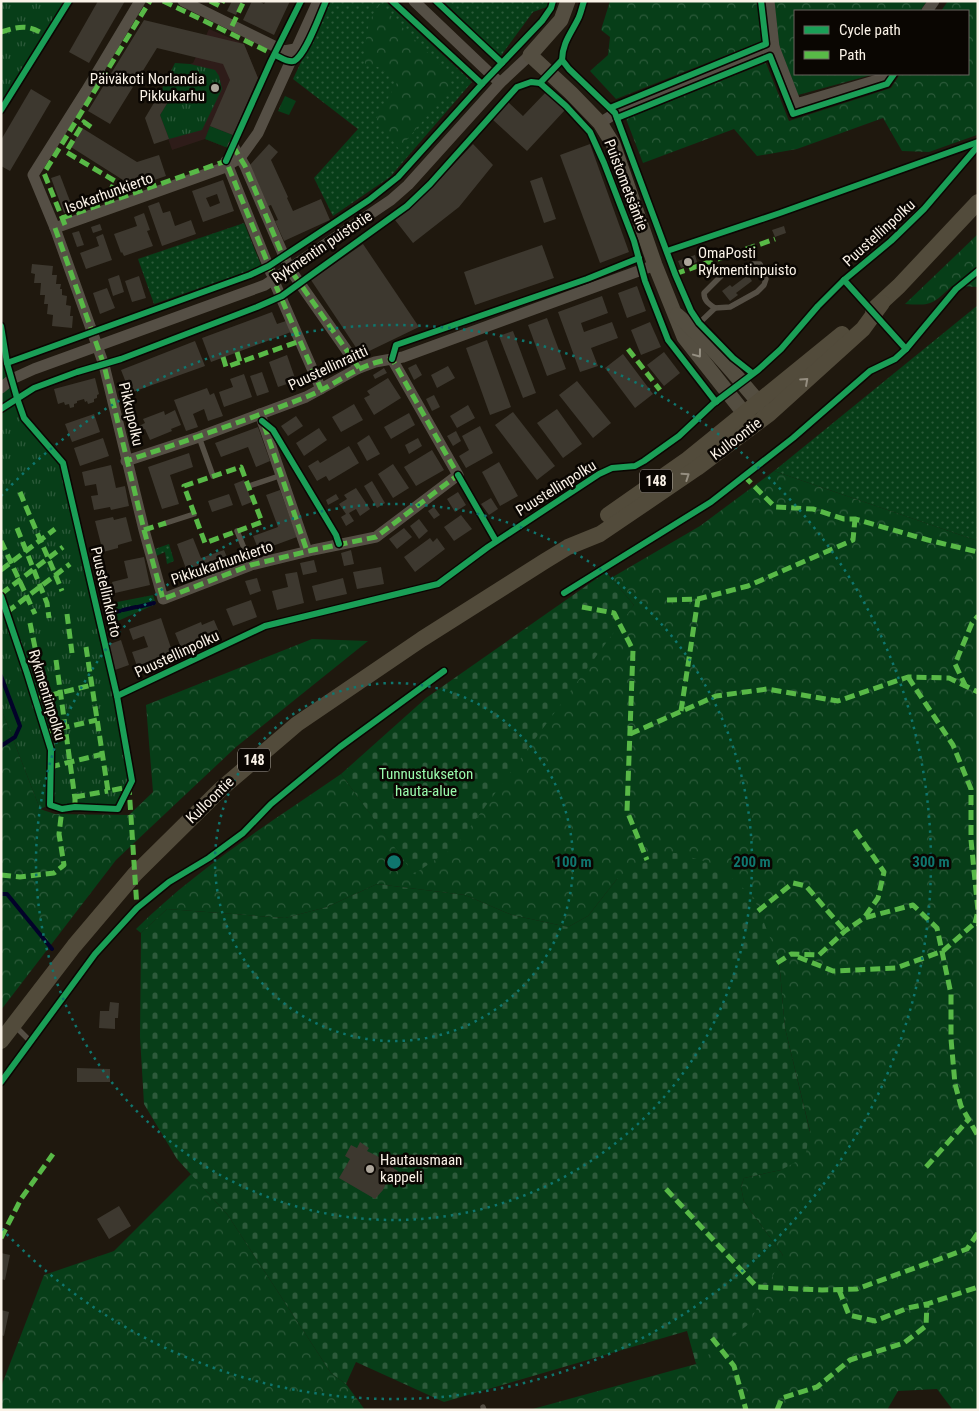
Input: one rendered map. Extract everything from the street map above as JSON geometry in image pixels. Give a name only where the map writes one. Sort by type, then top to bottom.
[{"type":"main road","name":"Kulloontie","points":[[1,1041],[74,946],[135,874],[222,788],[296,724],[422,639],[568,547],[594,525],[748,419],[863,329],[882,303],[978,202]]},
{"type":"street","name":"Isokarhunkierto","points":[[140,1],[33,174],[55,228],[240,158]]},
{"type":"street","points":[[183,1],[284,51],[295,49]]},
{"type":"street","points":[[240,158],[258,133],[318,1]]},
{"type":"street","points":[[414,1],[500,82]]},
{"type":"street","name":"Rykmentin puistotie","points":[[1,388],[12,379],[34,369],[243,294],[274,280],[391,200],[408,185],[500,82],[530,55],[561,20],[568,1]]},
{"type":"street","points":[[769,1],[774,47],[796,104],[881,79],[883,75]]},
{"type":"street","points":[[600,123],[619,111],[774,47]]},
{"type":"street","name":"Puistometsäntie","points":[[530,55],[600,123],[613,144],[655,265],[674,312],[748,419]]},
{"type":"street","points":[[233,146],[245,166],[287,263]]},
{"type":"street","points":[[225,165],[271,273]]},
{"type":"street","name":"Pikkupolku","points":[[55,228],[104,365],[126,461]]},
{"type":"street","name":"Puustellinraitti","points":[[126,461],[199,437],[306,397],[359,368],[375,362],[403,357],[655,265]]},
{"type":"street","points":[[294,275],[359,368]]},
{"type":"street","points":[[276,286],[321,389]]},
{"type":"street","name":"Puistometsäntie","points":[[689,332],[763,407]]},
{"type":"street","name":"Pikkukarhunkierto","points":[[126,461],[163,599],[251,565],[376,537],[458,475],[392,359]]},
{"type":"street","points":[[260,414],[307,551]]},
{"type":"lane","points":[[689,332],[715,308],[737,304],[757,292],[764,285],[765,276],[760,264],[753,264],[723,274],[710,285],[704,293],[704,297],[715,308]]},
{"type":"lane","points":[[199,437],[213,476]]},
{"type":"lane","points":[[249,486],[282,475]]},
{"type":"lane","points":[[166,523],[194,514]]},
{"type":"lane","points":[[237,531],[251,565]]},
{"type":"lane","points":[[13,1025],[31,1042]]},
{"type":"shaded area","name":"Päiväkoti Norlandia Pikkukarhu","points":[[209,29],[244,44],[258,78],[228,148],[205,139],[172,150],[160,115],[190,64],[193,63]]},
{"type":"green space","points":[[1,1],[69,1],[1,110]]},
{"type":"green space","points":[[330,1],[385,1],[472,82],[390,177],[333,216],[314,178],[358,129],[293,79]]},
{"type":"green space","points":[[443,1],[549,1],[547,7],[533,12],[500,57]]},
{"type":"green space","points":[[610,1],[757,1],[762,41],[616,99],[590,71],[608,55],[610,37],[601,30]]},
{"type":"green space","points":[[774,1],[927,1],[921,10],[794,10],[794,75],[871,75],[798,95],[779,45]]},
{"type":"green space","points":[[948,1],[978,1],[977,135],[929,152],[902,151],[883,118],[797,149],[757,156],[734,129],[643,163],[626,119],[766,63],[789,121],[891,88],[899,75],[969,75],[969,10],[942,10]]},
{"type":"green space","points":[[379,4],[449,74],[452,87],[399,149],[376,119],[398,81],[378,67],[365,64],[369,25]]},
{"type":"green space","points":[[175,63],[190,64],[215,70],[219,76],[222,89],[202,130],[169,139],[160,115],[171,97],[161,91]]},
{"type":"green space","points":[[285,96],[296,101],[289,115],[278,111]]},
{"type":"green space","points":[[210,126],[233,135],[228,148],[205,139]]},
{"type":"green space","points":[[244,223],[261,265],[154,304],[138,259]]},
{"type":"green space","points":[[978,234],[978,287],[952,286],[936,300],[927,304],[905,304]]},
{"type":"green space","points":[[978,305],[978,541],[774,471]]},
{"type":"green space","points":[[1,323],[12,379],[24,418],[63,463],[117,696],[132,781],[118,809],[75,807],[62,809],[50,805],[40,809],[1,708]]},
{"type":"green space","points":[[774,471],[978,541],[978,1410],[953,1410],[937,1389],[898,1391],[887,1410],[529,1410],[696,1364],[783,1255],[744,1202],[741,1187],[744,1178],[781,1170],[810,1131],[785,1028],[779,960],[617,879],[588,916],[568,927],[512,915],[465,895],[377,884],[327,907],[285,918],[167,909],[141,933],[136,929],[159,907],[209,866],[341,774],[414,873],[634,605],[611,578],[700,526]]},
{"type":"green space","points":[[169,544],[174,561],[167,564],[165,552],[154,557],[152,550]]},
{"type":"green space","name":"Tunnustukseton hauta-alue","points":[[606,572],[634,605],[456,846],[414,874],[341,774],[426,698]]},
{"type":"green space","points":[[153,595],[156,604],[111,624],[107,604]]},
{"type":"green space","points":[[312,639],[368,641],[236,747],[116,860],[1,1010],[1,708],[40,809],[55,814],[129,815],[153,792],[146,705]]},
{"type":"green space","points":[[649,852],[676,853],[717,865],[754,898],[779,960],[785,1028],[810,1132],[805,1157],[781,1170],[744,1178],[741,1187],[744,1202],[783,1255],[749,1324],[696,1364],[687,1331],[444,1402],[356,1362],[346,1384],[331,1373],[227,1214],[177,1159],[144,1104],[140,1037],[141,933],[167,909],[285,918],[327,907],[377,884],[465,895],[512,915],[568,927],[588,916],[617,879]]},
{"type":"green space","points":[[191,1174],[227,1214],[331,1373],[346,1384],[365,1410],[1,1410],[1,1387],[44,1275],[114,1251]]},
{"type":"building","points":[[98,1],[125,1],[89,63],[69,52]]},
{"type":"building","points":[[232,1],[243,1],[236,15],[227,11]]},
{"type":"building","points":[[252,1],[259,1],[264,4],[266,1],[290,1],[274,35],[243,20]]},
{"type":"building","points":[[144,20],[244,44],[258,78],[233,135],[210,126],[230,80],[223,64],[157,48],[110,124],[88,111]]},
{"type":"building","points":[[31,89],[51,101],[10,171],[1,166],[1,140]]},
{"type":"building","points":[[161,91],[171,97],[160,115],[169,139],[154,144],[145,118]]},
{"type":"building","points":[[546,92],[565,110],[527,151],[492,119],[508,102],[523,116]]},
{"type":"building","points":[[82,128],[137,162],[159,155],[166,176],[134,187],[71,147]]},
{"type":"building","points":[[269,144],[278,152],[271,160],[293,211],[321,199],[330,220],[284,241],[275,221],[278,220],[271,205],[268,206],[250,165]]},
{"type":"building","points":[[473,144],[493,165],[459,207],[413,243],[395,220],[436,183]]},
{"type":"building","points":[[590,144],[629,252],[600,263],[560,155]]},
{"type":"building","points":[[60,175],[73,209],[64,213],[51,178]]},
{"type":"building","points":[[542,177],[556,219],[544,223],[530,181]]},
{"type":"building","points":[[223,180],[234,211],[203,222],[192,191]],"holes":[[[217,194],[220,203],[210,207],[206,198]]]},
{"type":"building","points":[[159,202],[163,213],[170,211],[175,226],[191,220],[196,234],[162,246],[148,206]]},
{"type":"building","points":[[144,213],[150,230],[147,231],[153,246],[124,256],[114,234],[137,226],[134,217]]},
{"type":"building","points":[[100,224],[102,230],[93,233],[91,227]]},
{"type":"building","points":[[784,226],[786,233],[775,237],[772,230]]},
{"type":"building","points":[[79,231],[84,245],[77,247],[72,233]]},
{"type":"building","points":[[103,234],[112,260],[86,269],[80,253],[99,246],[96,237]]},
{"type":"building","points":[[363,244],[419,327],[361,355],[311,280]]},
{"type":"building","points":[[542,245],[554,278],[475,305],[464,272]]},
{"type":"building","name":"OmaPosti Rykmentinpuisto","points":[[695,255],[697,262],[681,268],[678,261]]},
{"type":"building","points":[[32,264],[53,266],[52,275],[57,275],[56,284],[61,284],[62,295],[67,296],[66,305],[71,306],[70,316],[73,316],[72,328],[52,326],[53,315],[47,314],[48,304],[44,304],[45,295],[40,295],[41,283],[34,283],[35,274],[31,273]]},
{"type":"building","points":[[119,275],[124,292],[113,296],[108,279]]},
{"type":"building","points":[[748,275],[752,281],[736,293],[738,295],[730,301],[722,291],[730,285],[732,287]]},
{"type":"building","points":[[139,276],[146,298],[132,302],[125,281]]},
{"type":"building","points":[[637,286],[646,311],[627,318],[618,293]]},
{"type":"building","points":[[107,288],[115,308],[100,314],[93,293]]},
{"type":"building","points":[[602,296],[608,313],[581,323],[584,332],[612,322],[618,338],[591,348],[598,366],[580,372],[558,312]]},
{"type":"building","points":[[272,312],[277,324],[286,321],[291,332],[211,362],[202,338]]},
{"type":"building","points":[[547,318],[566,369],[547,376],[528,325]]},
{"type":"building","points":[[650,322],[661,347],[641,355],[631,330]]},
{"type":"building","points":[[513,331],[536,393],[523,398],[499,336]]},
{"type":"building","points":[[487,340],[511,407],[490,415],[466,348]]},
{"type":"building","points":[[195,341],[205,366],[130,393],[121,370]]},
{"type":"building","points":[[664,352],[680,373],[664,386],[647,365]]},
{"type":"building","points":[[623,354],[653,394],[635,408],[605,368]]},
{"type":"building","points":[[287,355],[296,381],[278,387],[269,362]]},
{"type":"building","points":[[416,364],[422,375],[414,380],[408,368]]},
{"type":"building","points":[[448,366],[455,378],[437,388],[431,375]]},
{"type":"building","points":[[384,368],[387,373],[375,379],[373,375]]},
{"type":"building","points":[[262,372],[269,392],[257,396],[250,376]]},
{"type":"building","points":[[244,374],[252,397],[224,407],[219,392],[233,387],[230,379]]},
{"type":"building","points":[[95,378],[99,394],[94,399],[94,402],[88,404],[84,399],[77,401],[74,407],[70,408],[69,404],[65,405],[64,402],[58,404],[54,389]]},
{"type":"building","points":[[388,378],[401,398],[374,415],[364,398],[370,395],[367,391]]},
{"type":"building","points":[[577,381],[611,423],[593,438],[559,395]]},
{"type":"building","points":[[207,388],[210,395],[214,393],[223,416],[208,421],[204,409],[193,414],[198,427],[186,431],[174,400]]},
{"type":"building","points":[[434,395],[440,407],[432,411],[426,399]]},
{"type":"building","points":[[354,404],[363,420],[341,432],[332,417]]},
{"type":"building","points":[[468,405],[475,418],[457,428],[450,416]]},
{"type":"building","points":[[557,409],[582,444],[563,458],[537,423]]},
{"type":"building","points":[[175,410],[181,425],[171,429],[172,431],[150,440],[145,429],[139,431],[137,427],[145,423],[143,419],[164,411],[165,415]]},
{"type":"building","points":[[513,412],[555,466],[537,480],[495,425]]},
{"type":"building","points":[[409,413],[415,425],[391,439],[384,427]]},
{"type":"building","points":[[94,414],[100,432],[72,442],[65,424]]},
{"type":"building","points":[[296,416],[303,426],[288,436],[281,426]]},
{"type":"building","points":[[480,426],[493,453],[466,468],[459,456],[469,450],[462,436]]},
{"type":"building","points":[[258,427],[270,461],[256,467],[248,447],[221,457],[215,443]]},
{"type":"building","points":[[319,428],[327,440],[304,456],[296,443]]},
{"type":"building","points":[[456,431],[461,441],[453,446],[447,436]]},
{"type":"building","points":[[369,435],[380,454],[367,461],[357,443]]},
{"type":"building","points":[[103,438],[109,456],[80,466],[74,448]]},
{"type":"building","points":[[418,438],[422,446],[409,454],[405,445]]},
{"type":"building","points":[[349,446],[359,463],[329,481],[326,476],[317,481],[308,466],[318,460],[320,463]]},
{"type":"building","points":[[432,450],[444,470],[416,486],[404,467]]},
{"type":"building","points":[[189,453],[193,467],[170,475],[179,504],[162,509],[148,467]]},
{"type":"building","points":[[499,462],[518,496],[500,506],[482,472]]},
{"type":"building","points":[[393,464],[409,488],[393,498],[378,474]]},
{"type":"building","points":[[111,465],[116,488],[125,486],[129,506],[111,510],[110,507],[94,510],[91,496],[98,495],[96,484],[85,486],[82,472]]},
{"type":"building","points":[[244,480],[252,502],[242,506],[234,484]]},
{"type":"building","points":[[372,481],[385,503],[377,508],[364,486]]},
{"type":"building","points":[[356,488],[370,509],[360,516],[356,509],[349,513],[354,521],[346,526],[341,517],[346,514],[339,504],[347,499],[344,495]]},
{"type":"building","points":[[280,490],[297,537],[259,551],[253,536],[278,527],[266,495]]},
{"type":"building","points":[[458,492],[466,505],[455,512],[447,499]]},
{"type":"building","points":[[229,494],[233,505],[212,512],[208,501]]},
{"type":"building","points":[[336,494],[339,499],[328,505],[326,500]]},
{"type":"building","points":[[491,498],[498,509],[489,515],[481,504]]},
{"type":"building","points":[[434,507],[440,515],[434,519],[428,511]]},
{"type":"building","points":[[461,515],[472,529],[454,541],[444,527]]},
{"type":"building","points":[[113,517],[114,520],[126,517],[132,541],[118,545],[118,548],[103,552],[95,521]]},
{"type":"building","points":[[419,519],[428,531],[419,539],[410,526]]},
{"type":"building","points":[[404,528],[412,537],[397,549],[389,539]]},
{"type":"building","points":[[193,538],[201,558],[224,550],[229,562],[189,577],[177,544]]},
{"type":"building","points":[[430,538],[433,542],[437,538],[445,549],[415,572],[404,557]]},
{"type":"building","points":[[351,550],[354,564],[344,566],[341,553]]},
{"type":"building","points":[[144,557],[150,585],[115,593],[112,582],[128,578],[124,561]]},
{"type":"building","points":[[314,560],[317,572],[303,575],[300,563]]},
{"type":"building","points":[[381,567],[384,584],[357,589],[353,572]]},
{"type":"building","points":[[297,572],[304,603],[277,610],[272,591],[288,587],[285,574]]},
{"type":"building","points":[[257,578],[261,591],[250,595],[245,581]]},
{"type":"building","points":[[343,578],[347,594],[316,601],[312,586]]},
{"type":"building","points":[[251,600],[257,617],[233,626],[226,609]]},
{"type":"building","points":[[161,618],[174,657],[138,669],[132,652],[148,647],[144,636],[133,640],[129,629]]},
{"type":"building","points":[[214,620],[220,634],[182,650],[175,633],[201,622],[202,625]]},
{"type":"building","points":[[121,640],[129,665],[115,670],[107,645]]},
{"type":"building","points":[[110,1002],[119,1003],[118,1018],[115,1018],[115,1029],[99,1028],[100,1011],[109,1011]]},
{"type":"building","points":[[77,1068],[110,1069],[110,1082],[77,1082]]},
{"type":"building","name":"Hautausmaan kappeli","points":[[360,1142],[369,1148],[367,1151],[395,1165],[393,1168],[398,1171],[392,1181],[388,1179],[383,1190],[375,1199],[339,1178],[350,1159],[345,1156],[351,1145],[357,1148]]},
{"type":"building","points":[[119,1206],[131,1226],[109,1239],[97,1219]]},
{"type":"building","points":[[1,1253],[10,1255],[5,1280],[1,1279]]},
{"type":"building","points":[[1,1310],[9,1312],[4,1336],[1,1335]]},
{"type":"waterway","points":[[138,607],[154,603]]},
{"type":"waterway","points":[[123,610],[136,607]]},
{"type":"waterway","points":[[110,613],[120,611]]},
{"type":"waterway","points":[[1,676],[20,726],[15,737],[1,746]]},
{"type":"waterway","points":[[1,894],[7,894],[52,949]]},
{"type":"marked path","points":[[65,225],[44,173],[150,1]]},
{"type":"marked path","points":[[163,1],[275,55]]},
{"type":"marked path","points":[[210,1],[220,6],[223,1]]},
{"type":"marked path","points":[[232,26],[244,1]]},
{"type":"marked path","points":[[1,32],[24,27],[34,29],[46,36]]},
{"type":"marked path","points":[[91,127],[84,122],[66,152],[115,181],[109,194],[111,201]]},
{"type":"marked path","points":[[233,146],[245,166],[285,261]]},
{"type":"marked path","points":[[62,218],[226,161],[271,271]]},
{"type":"marked path","points":[[55,228],[104,365],[144,530],[163,599],[251,565],[376,537],[458,475],[392,359],[368,365],[317,392],[284,406],[171,446],[149,453],[126,461]]},
{"type":"marked path","points":[[675,274],[775,239]]},
{"type":"marked path","points":[[294,275],[359,368]]},
{"type":"marked path","points":[[276,286],[321,389]]},
{"type":"marked path","points":[[223,357],[226,367],[300,341]]},
{"type":"marked path","points":[[628,349],[660,390]]},
{"type":"marked path","points":[[237,352],[240,362]]},
{"type":"marked path","points":[[264,425],[307,551]]},
{"type":"marked path","points":[[241,467],[262,522],[205,543],[184,486],[241,467]]},
{"type":"marked path","points":[[744,476],[775,507],[813,509],[844,519],[855,519],[978,552]]},
{"type":"marked path","points":[[20,492],[62,591]]},
{"type":"marked path","points":[[667,600],[698,599],[748,586],[853,540],[855,519]]},
{"type":"marked path","points":[[144,530],[166,523]]},
{"type":"marked path","points":[[17,528],[47,603],[49,618]]},
{"type":"marked path","points":[[1,570],[55,529]]},
{"type":"marked path","points":[[1,541],[35,614]]},
{"type":"marked path","points":[[1,594],[63,547]]},
{"type":"marked path","points":[[7,612],[70,564]]},
{"type":"marked path","points":[[681,711],[698,599]]},
{"type":"marked path","points":[[582,607],[614,613],[633,650],[627,811],[647,860]]},
{"type":"marked path","points":[[67,614],[72,653]]},
{"type":"marked path","points":[[966,687],[955,664],[972,623],[978,616]]},
{"type":"marked path","points":[[30,623],[39,667]]},
{"type":"marked path","points":[[86,647],[108,791],[129,787],[137,908]]},
{"type":"marked path","points":[[56,660],[75,807]]},
{"type":"marked path","points":[[908,677],[953,745],[971,789],[971,840],[978,911],[975,923]]},
{"type":"marked path","points":[[630,734],[716,696],[767,689],[838,701],[908,677],[949,678],[978,692]]},
{"type":"marked path","points":[[35,699],[92,685]]},
{"type":"marked path","points":[[45,732],[97,720]]},
{"type":"marked path","points":[[50,767],[103,754]]},
{"type":"marked path","points":[[75,797],[108,791]]},
{"type":"marked path","points":[[1,875],[20,877],[54,873],[64,865],[59,834],[62,809]]},
{"type":"marked path","points":[[855,830],[884,872],[878,898],[864,918]]},
{"type":"marked path","points":[[758,911],[793,883],[806,886],[845,931]]},
{"type":"marked path","points":[[777,963],[791,954],[819,955],[845,931],[864,918],[913,905],[937,928],[951,994],[951,1039],[955,1084],[961,1106],[978,1136]]},
{"type":"marked path","points":[[798,957],[833,971],[896,968],[943,951],[975,923],[978,924]]},
{"type":"marked path","points":[[926,1167],[969,1119]]},
{"type":"marked path","points":[[1,1238],[21,1199],[53,1154]]},
{"type":"marked path","points":[[666,1189],[757,1287],[822,1290],[857,1289],[967,1249],[978,1233]]},
{"type":"marked path","points":[[777,1410],[782,1398],[817,1387],[850,1360],[904,1343],[926,1326],[927,1304],[978,1287]]},
{"type":"marked path","points":[[839,1290],[849,1315],[875,1321],[908,1308],[927,1304]]},
{"type":"marked path","points":[[712,1338],[734,1366],[746,1410]]},
{"type":"cycle path","points":[[1,110],[69,1]]},
{"type":"cycle path","points":[[226,161],[271,61],[301,1]]},
{"type":"cycle path","points":[[275,55],[289,61],[294,61],[299,57],[308,43],[326,1]]},
{"type":"cycle path","points":[[7,363],[250,275],[269,266],[369,200],[398,177],[482,84],[392,1]]},
{"type":"cycle path","points":[[436,1],[502,63]]},
{"type":"cycle path","points":[[482,84],[542,21],[551,8],[553,1]]},
{"type":"cycle path","points":[[540,83],[562,60],[566,43],[579,17],[584,1]]},
{"type":"cycle path","points":[[610,108],[766,44],[761,1]]},
{"type":"cycle path","points":[[617,118],[770,56],[793,114],[887,84],[893,75]]},
{"type":"cycle path","points":[[562,60],[615,113],[675,274],[691,311],[699,323],[733,358],[752,373]]},
{"type":"cycle path","points":[[1,409],[34,388],[77,372],[121,359],[282,296],[407,206],[430,184],[517,87],[531,82],[540,83],[566,106],[590,132],[634,241],[645,281],[668,340],[716,402]]},
{"type":"cycle path","points":[[667,251],[780,213],[978,142]]},
{"type":"cycle path","name":"Puustellinpolku","points":[[117,696],[265,626],[438,584],[488,547],[599,474],[612,468],[635,466],[644,461],[679,436],[713,404],[758,370],[781,349],[818,306],[844,280],[891,241],[924,209],[978,146]]},
{"type":"cycle path","points":[[392,359],[396,345],[587,279],[639,258]]},
{"type":"cycle path","points":[[564,593],[711,502],[793,438],[870,371],[895,359],[906,349],[956,289],[978,271]]},
{"type":"cycle path","points":[[844,280],[906,349]]},
{"type":"cycle path","name":"Puustellinkierto","points":[[1,326],[7,363],[24,418],[63,463],[117,696],[132,781],[118,809],[75,807],[62,809],[50,805],[51,750],[1,596]]},
{"type":"cycle path","points":[[262,421],[273,430],[336,535],[339,544]]},
{"type":"cycle path","points":[[458,475],[496,541]]},
{"type":"cycle path","points":[[1,1082],[95,954],[137,908],[169,882],[209,858],[243,833],[271,804],[340,747],[444,671]]},
{"type":"place","name":"Päiväkoti Norlandia Pikkukarhu","points":[[215,88]]},
{"type":"place","name":"OmaPosti Rykmentinpuisto","points":[[688,262]]},
{"type":"place","name":"Hautausmaan kappeli","points":[[370,1169]]}]
